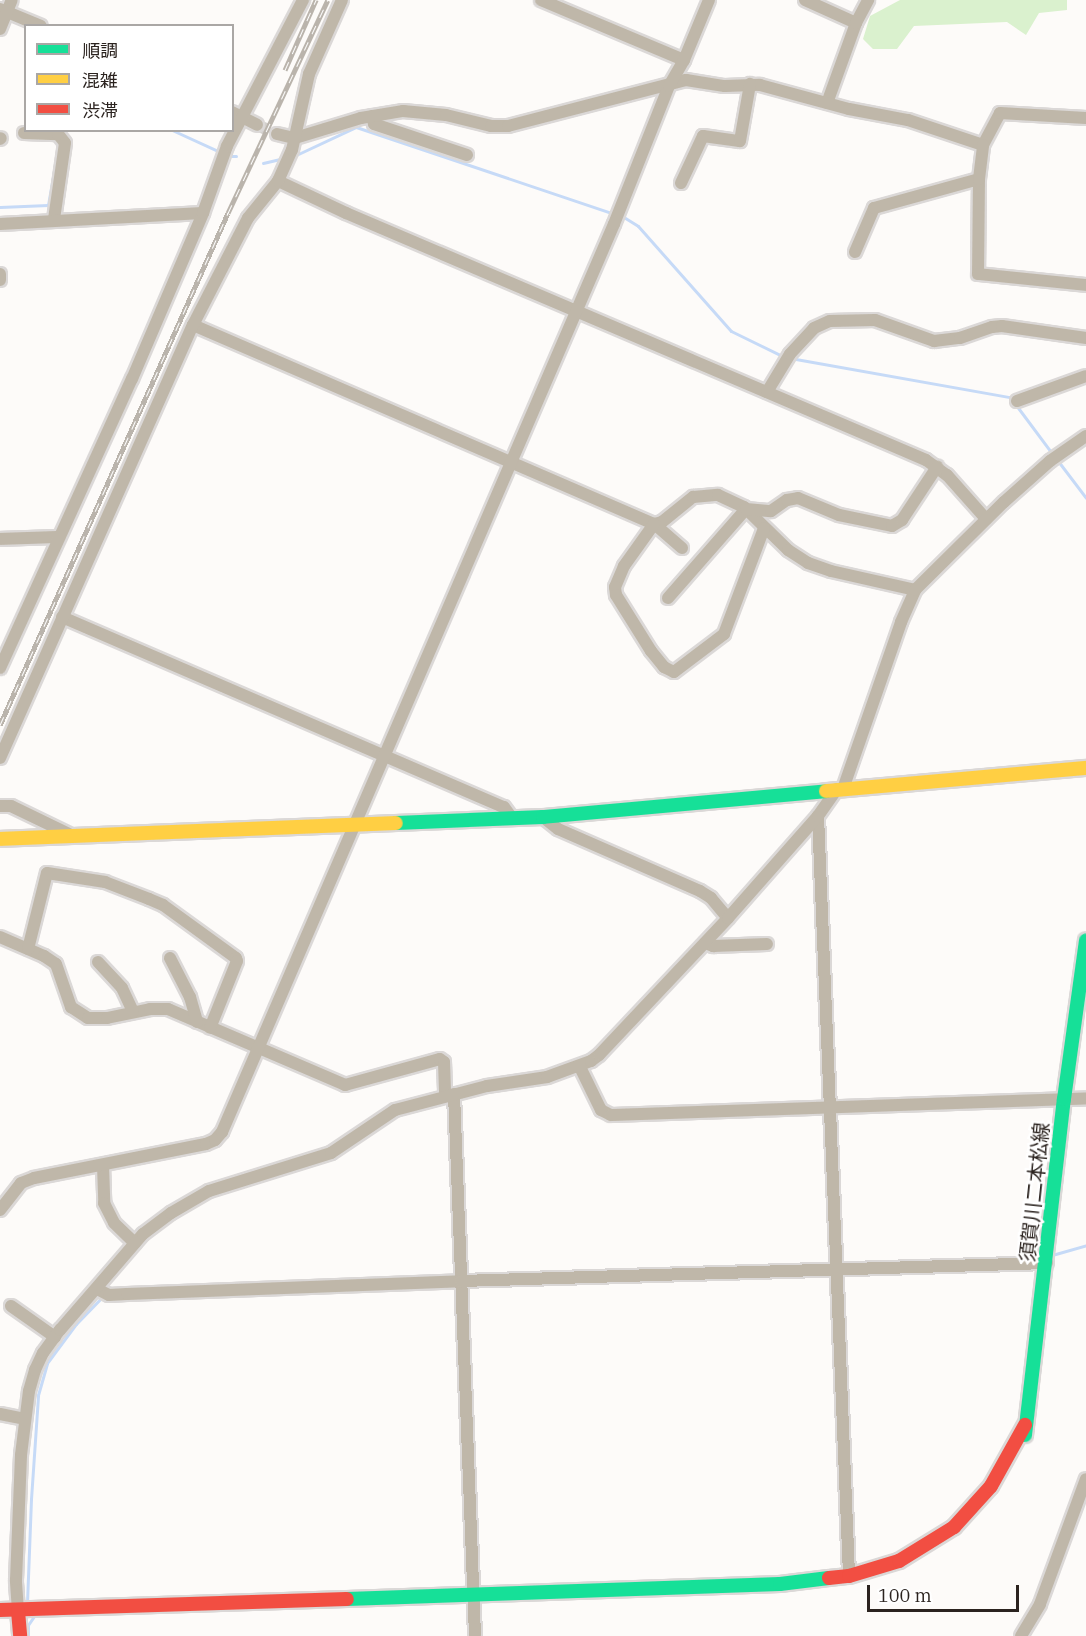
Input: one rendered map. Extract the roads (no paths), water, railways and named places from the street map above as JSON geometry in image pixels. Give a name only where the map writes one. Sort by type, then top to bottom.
[{"type":"street","points":[[0,29],[4,11],[12,0]]},
{"type":"street","points":[[257,125],[238,115],[303,0]]},
{"type":"street","points":[[0,758],[193,325],[248,218],[278,181],[293,144],[309,74],[342,0]]},
{"type":"street","points":[[541,0],[684,60]]},
{"type":"street","points":[[0,1210],[21,1183],[215,1140],[222,1132],[614,224],[669,86],[684,60],[710,0]]},
{"type":"street","points":[[805,0],[856,23]]},
{"type":"street","points":[[827,103],[856,23],[868,0]]},
{"type":"street","points":[[4,11],[36,24]]},
{"type":"street","points":[[293,144],[372,116],[403,111],[446,115],[491,126],[508,126],[686,80],[725,86],[750,84],[908,120],[983,145]]},
{"type":"street","points":[[681,183],[703,136],[740,141],[750,84]]},
{"type":"street","points":[[1086,118],[1000,113],[983,145],[979,179],[978,274],[1086,285]]},
{"type":"street","points":[[372,116],[374,124],[467,154]]},
{"type":"street","points":[[0,668],[132,379],[202,213],[232,132]]},
{"type":"street","points":[[24,133],[58,134],[65,137],[54,219]]},
{"type":"street","points":[[277,134],[293,144]]},
{"type":"street","points":[[855,252],[874,208],[979,179]]},
{"type":"street","points":[[278,181],[767,392],[937,468],[986,519]]},
{"type":"street","points":[[0,224],[54,219],[202,213]]},
{"type":"street","points":[[0,274],[0,280]]},
{"type":"street","points":[[767,392],[787,359],[823,322],[875,320],[934,341],[960,338],[1002,326],[1086,338]]},
{"type":"street","points":[[193,325],[654,524],[682,548]]},
{"type":"street","points":[[1017,401],[1086,376]]},
{"type":"street","points":[[20,1636],[16,1580],[25,1419],[29,1390],[39,1361],[55,1337],[135,1243],[155,1224],[208,1191],[322,1157],[395,1110],[450,1095],[548,1077],[580,1067],[599,1055],[728,918],[840,789],[901,622],[915,590],[986,519],[1055,458],[1086,436]]},
{"type":"street","points":[[746,509],[771,511],[787,500],[798,498],[839,515],[892,526],[902,520],[937,468]]},
{"type":"street","points":[[764,528],[724,634],[674,672],[664,667],[651,651],[615,592],[624,566],[654,524],[662,522],[687,500],[699,495],[726,497],[746,509],[788,550],[808,562],[831,571],[915,590]]},
{"type":"street","points":[[669,598],[746,509]]},
{"type":"street","points":[[0,539],[58,537]]},
{"type":"street","points":[[62,617],[504,807],[512,818]]},
{"type":"street","points":[[0,839],[543,817],[1086,768]]},
{"type":"street","points":[[0,806],[11,806],[74,836]]},
{"type":"street","points":[[818,816],[828,1109],[849,1576]]},
{"type":"street","points":[[543,817],[558,829],[700,891],[711,898],[728,918]]},
{"type":"street","points":[[28,949],[47,873],[105,882],[148,899],[163,906],[236,958],[237,961],[210,1028]]},
{"type":"street","points":[[0,937],[56,964],[71,1006],[80,1014],[95,1019],[168,1009],[345,1085],[440,1059],[444,1062],[450,1095],[461,1281],[475,1636]]},
{"type":"street","name":"須賀川二本松線","points":[[1024,1447],[1047,1263],[1064,1099],[1086,942]]},
{"type":"street","points":[[705,943],[713,946],[766,944]]},
{"type":"street","points":[[170,958],[190,997],[197,1022]]},
{"type":"street","points":[[98,962],[122,988],[133,1012]]},
{"type":"street","points":[[580,1067],[601,1110],[611,1115],[1086,1098]]},
{"type":"street","points":[[103,1165],[104,1203],[114,1223],[135,1243]]},
{"type":"street","points":[[97,1289],[109,1294],[127,1294],[1047,1263]]},
{"type":"street","points":[[11,1306],[27,1314],[55,1337]]},
{"type":"street","points":[[0,1414],[25,1419]]},
{"type":"street","points":[[0,1610],[780,1584],[849,1576],[899,1561],[954,1527],[991,1486],[1025,1425]]},
{"type":"street","points":[[1021,1636],[1040,1604],[1086,1479]]},
{"type":"waterway","points":[[294,156],[356,127],[615,214]]},
{"type":"waterway","points":[[176,132],[222,153]]},
{"type":"waterway","points":[[0,207],[48,205],[59,142]]},
{"type":"waterway","points":[[228,156],[236,156]]},
{"type":"waterway","points":[[263,163],[285,158]]},
{"type":"waterway","points":[[622,216],[638,226],[731,331],[784,357]]},
{"type":"waterway","points":[[790,358],[1010,397],[1054,456]]},
{"type":"waterway","points":[[1058,461],[1086,498]]},
{"type":"waterway","points":[[1052,1255],[1086,1245]]},
{"type":"waterway","points":[[30,1603],[27,1603],[38,1395],[47,1363],[76,1324],[103,1296]]},
{"type":"waterway","points":[[28,1636],[28,1625],[34,1616]]},
{"type":"tunnel","points":[[257,125],[277,134]]},
{"type":"railway","points":[[285,70],[316,0]]},
{"type":"railway","points":[[0,725],[228,213],[328,0]]}]
